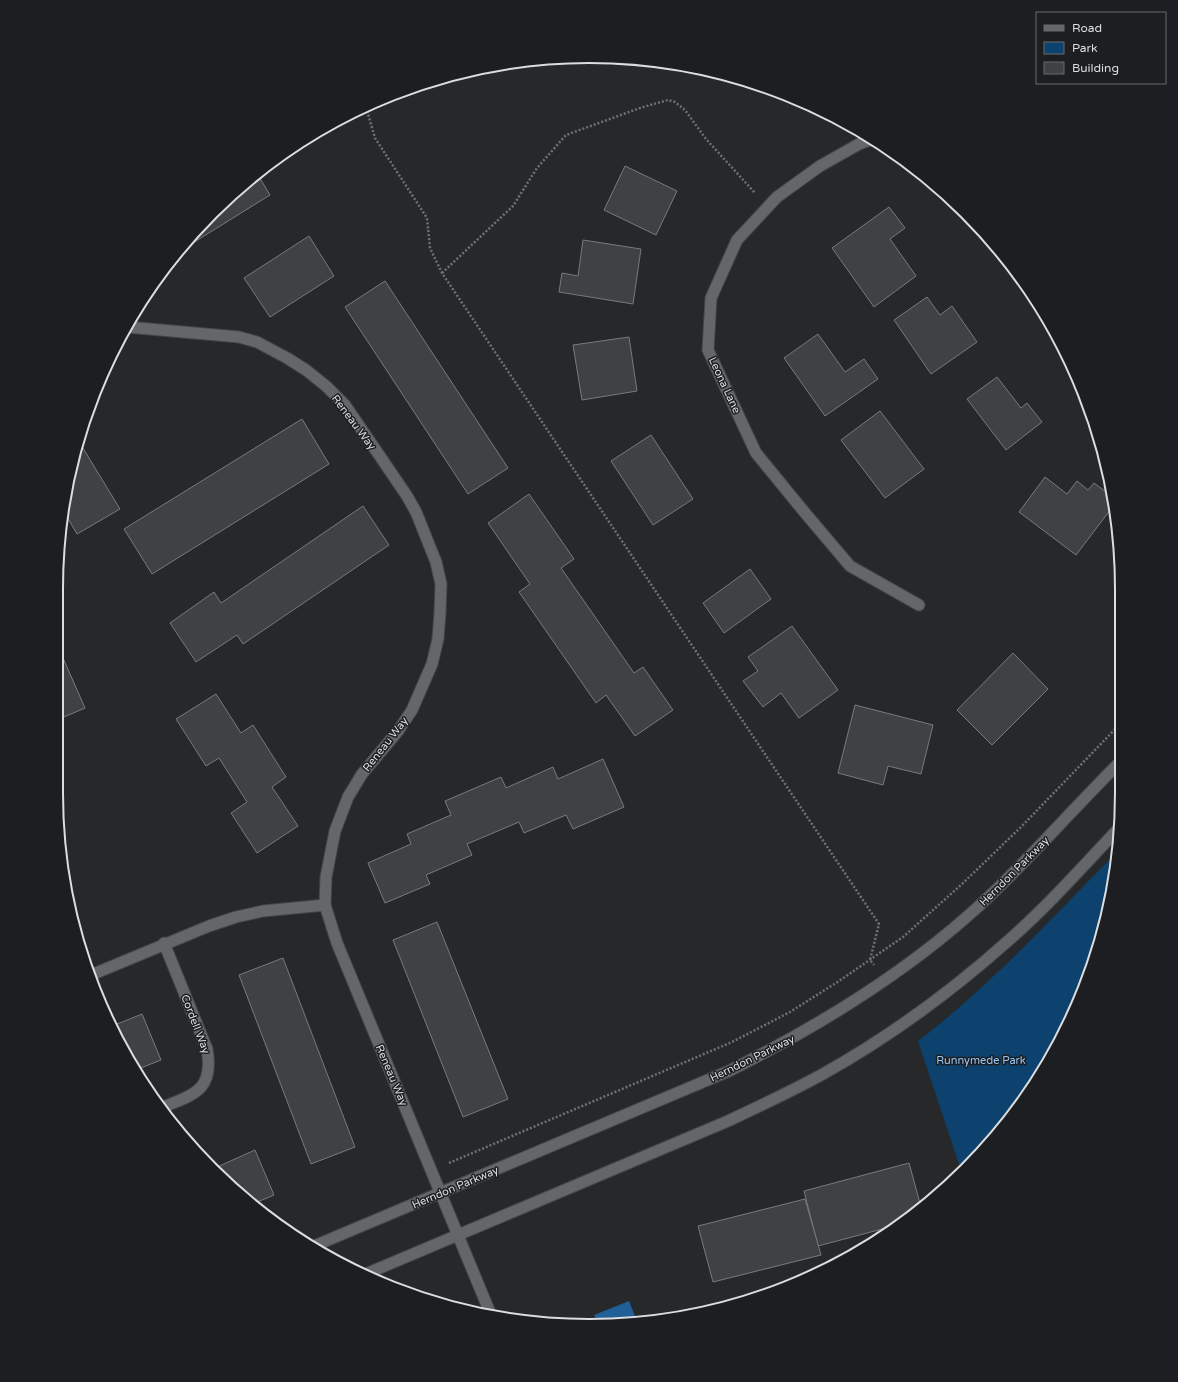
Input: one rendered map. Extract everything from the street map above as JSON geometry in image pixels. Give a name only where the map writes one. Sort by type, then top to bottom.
[{"type":"street","name":"Leona Lane","points":[[865,142],[820,166],[777,197],[737,240],[711,298],[708,350],[756,453],[806,514],[850,566],[919,605]]},
{"type":"street","name":"Reneau Way","points":[[132,327],[239,337],[257,342],[306,370],[326,386],[345,405],[407,496],[416,512],[436,562],[441,584],[440,613],[438,639],[432,664],[412,710],[398,731],[362,774],[348,797],[335,831],[326,877],[325,905],[337,943],[489,1309]]},
{"type":"street","name":"Herndon Parkway","points":[[319,1244],[729,1071],[816,1025],[884,981],[933,945],[970,914],[1007,879],[1115,767]]},
{"type":"street","points":[[371,1272],[728,1121],[823,1074],[895,1029],[930,1004],[1009,940],[1060,890],[1113,834]]},
{"type":"street","points":[[95,972],[209,926],[236,917],[263,911],[325,905]]},
{"type":"street","name":"Cordell Way","points":[[164,944],[207,1049],[210,1064],[207,1077],[200,1089],[188,1097],[167,1106]]},
{"type":"path","points":[[442,273],[513,206],[538,168],[566,135],[640,108],[668,100],[674,102],[685,110],[710,144],[768,207]]},
{"type":"path","points":[[368,112],[375,138],[427,218],[430,248],[442,273],[879,924],[870,960],[884,981]]},
{"type":"path","points":[[432,1170],[732,1042],[790,1012],[839,982],[903,937],[962,884],[1021,827],[1115,729]]},
{"type":"green space","name":"Runnymede Park","points":[[1110,859],[1105,896],[1097,929],[1087,962],[1061,1026],[1045,1056],[1006,1113],[960,1166],[918,1041],[971,997]]},
{"type":"shaded area","points":[[629,1301],[635,1317],[596,1319],[594,1315]]},
{"type":"building","points":[[625,166],[677,191],[656,235],[604,210]]},
{"type":"building","points":[[260,179],[270,195],[194,242],[217,217]]},
{"type":"building","points":[[889,207],[905,228],[890,239],[916,276],[874,307],[832,248]]},
{"type":"building","points":[[309,236],[334,276],[270,317],[244,278]]},
{"type":"building","points":[[583,240],[641,249],[633,304],[559,292],[562,273],[578,276]]},
{"type":"building","points":[[385,281],[508,468],[468,494],[345,307]]},
{"type":"building","points":[[927,297],[940,315],[952,306],[977,342],[931,374],[894,320]]},
{"type":"building","points":[[818,334],[845,372],[864,359],[878,379],[825,416],[784,358]]},
{"type":"building","points":[[629,337],[637,391],[582,400],[573,345]]},
{"type":"building","points":[[997,377],[1021,408],[1027,403],[1042,422],[1006,450],[967,399]]},
{"type":"building","points":[[880,411],[924,469],[885,498],[841,440]]},
{"type":"building","points":[[302,419],[329,464],[152,574],[124,529]]},
{"type":"building","points":[[651,435],[693,499],[653,525],[611,461]]},
{"type":"building","points":[[83,448],[120,509],[77,534],[68,519],[73,486]]},
{"type":"building","points":[[1045,477],[1067,494],[1077,481],[1088,490],[1094,483],[1106,492],[1109,512],[1076,555],[1019,512]]},
{"type":"building","points":[[529,494],[574,559],[561,568],[634,673],[643,667],[673,710],[635,736],[606,695],[596,703],[519,592],[530,584],[488,523]]},
{"type":"building","points":[[363,506],[389,545],[243,644],[237,635],[196,662],[170,623],[214,592],[221,603]]},
{"type":"building","points":[[750,569],[771,599],[724,633],[703,603]]},
{"type":"building","points":[[792,626],[838,690],[799,718],[781,693],[763,707],[743,681],[758,671],[748,657]]},
{"type":"building","points":[[1013,653],[1048,689],[992,745],[957,710]]},
{"type":"building","points":[[63,658],[85,708],[63,717]]},
{"type":"building","points":[[216,694],[241,733],[253,725],[286,777],[272,787],[298,826],[257,853],[231,813],[247,802],[219,758],[206,766],[176,719]]},
{"type":"building","points":[[855,705],[933,725],[921,774],[888,766],[883,785],[838,773]]},
{"type":"building","points":[[603,759],[624,807],[573,829],[566,815],[524,833],[519,822],[467,844],[472,855],[426,875],[430,884],[385,903],[368,863],[411,844],[407,834],[451,815],[445,801],[501,777],[506,788],[553,767],[558,779]]},
{"type":"building","points":[[437,922],[508,1099],[463,1117],[393,940]]},
{"type":"building","points":[[283,958],[355,1147],[311,1164],[239,975]]},
{"type":"building","points":[[142,1014],[161,1060],[141,1068],[116,1024]]},
{"type":"building","points":[[255,1150],[274,1195],[259,1201],[219,1166]]},
{"type":"building","points":[[909,1163],[919,1201],[883,1229],[818,1246],[804,1191]]},
{"type":"building","points":[[805,1199],[821,1255],[713,1282],[698,1226]]}]
